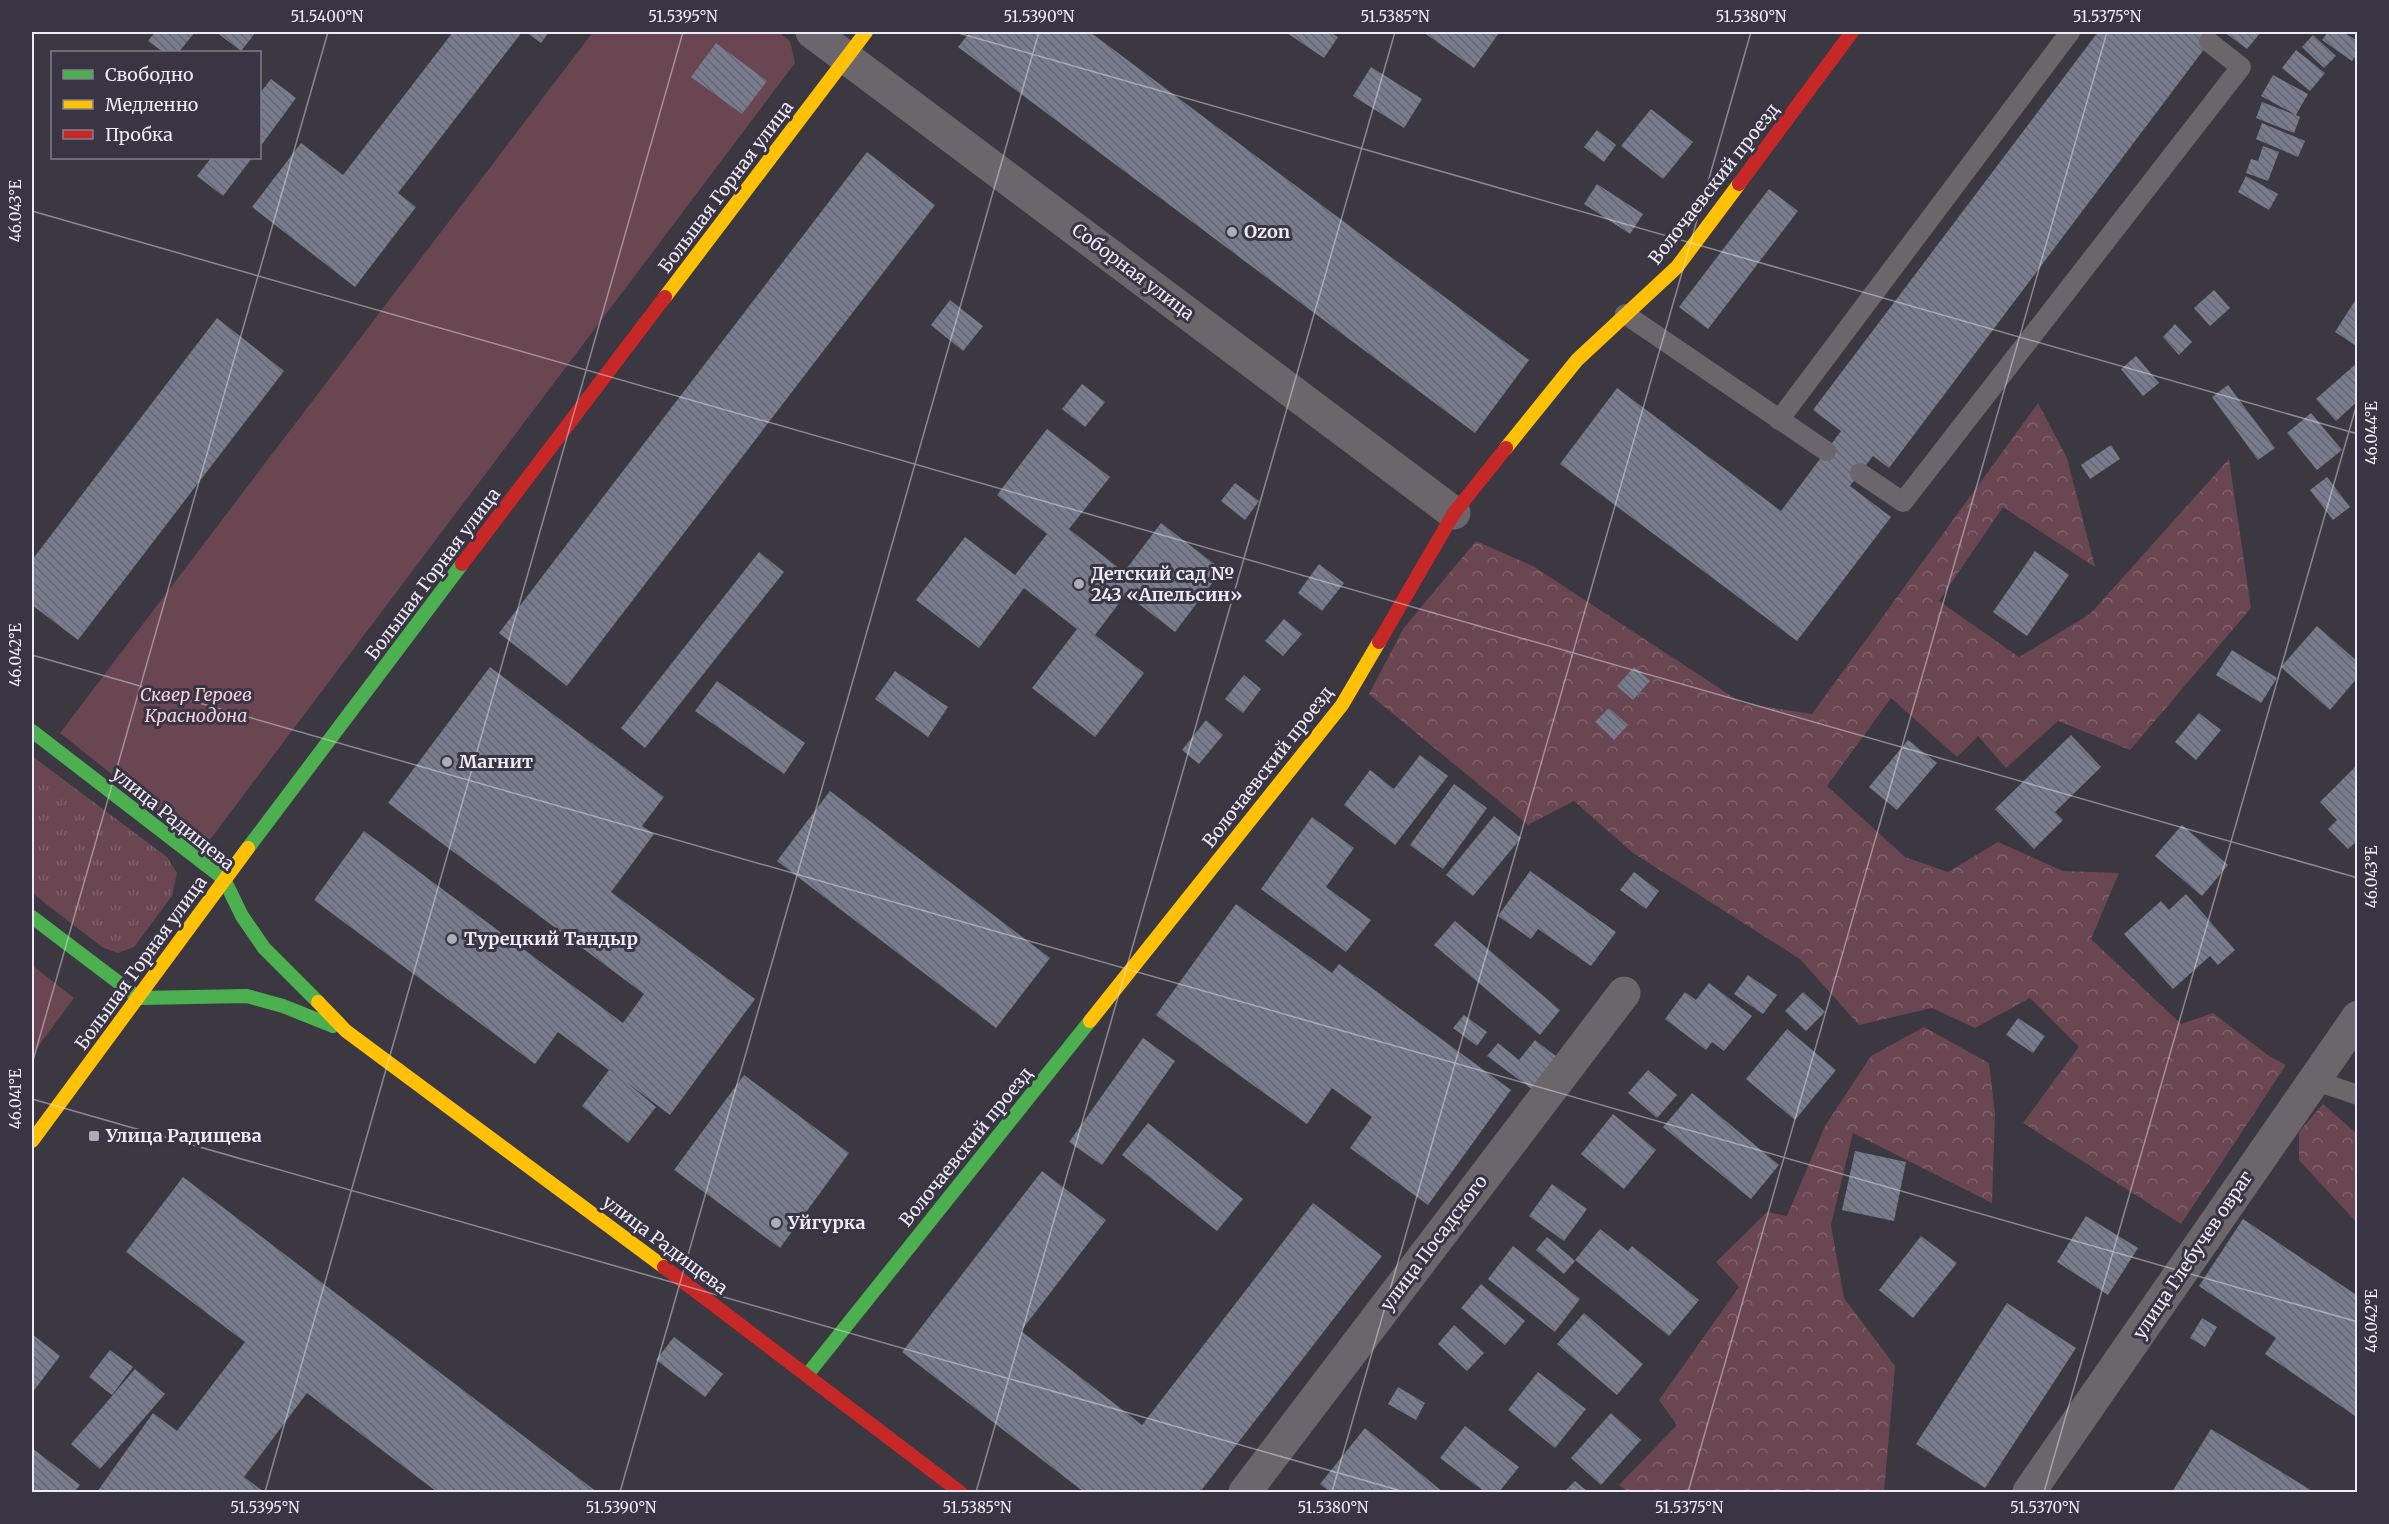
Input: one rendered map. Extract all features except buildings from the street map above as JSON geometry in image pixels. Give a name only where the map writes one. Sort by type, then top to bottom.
[{"type":"street","name":"Соборная улица","points":[[812,32],[1454,513]]},
{"type":"street","name":"Большая Горная улица","points":[[32,1141],[224,879],[866,32]]},
{"type":"street","name":"Волочаевский проезд","points":[[807,1375],[1342,705],[1454,513],[1577,360],[1677,267],[1852,32]]},
{"type":"street","name":"улица Радищева","points":[[32,731],[224,879],[242,916],[264,948],[346,1031],[448,1105],[960,1492]]},
{"type":"street","points":[[32,917],[139,998]]},
{"type":"street","name":"улица Посадского","points":[[1245,1492],[1624,993]]},
{"type":"street","name":"улица Радищева","points":[[139,998],[247,996],[283,1006],[346,1031]]},
{"type":"street","name":"улица Глебучев овраг","points":[[2029,1492],[2358,1017]]},
{"type":"lane","points":[[1779,420],[2070,32]]},
{"type":"lane","points":[[1860,473],[1902,502],[2241,66],[2210,42]]},
{"type":"lane","points":[[1625,314],[1826,451]]},
{"type":"lane","points":[[2313,1080],[2358,1095]]},
{"type":"green space","name":"Сквер Героев Краснодона","points":[[593,32],[778,32],[790,41],[795,63],[209,841],[192,838],[60,733]]},
{"type":"green space","points":[[2038,403],[2067,458],[2095,567],[2003,507],[1939,601],[2019,657],[2090,614],[2229,459],[2251,608],[2130,750],[2058,721],[2006,768],[1978,736],[1957,757],[1891,698],[1827,786],[1905,857],[1948,872],[1998,842],[2063,871],[2119,873],[2091,939],[2181,1024],[2213,1013],[2269,1056],[2286,1065],[2181,1224],[2023,1123],[2079,1047],[2030,998],[1975,1028],[1932,1008],[1859,1025],[1800,959],[1633,853],[1574,801],[1528,825],[1369,694],[1403,629],[1476,541],[1533,566],[1742,703],[1812,714]]},
{"type":"green space","points":[[32,756],[167,857],[177,873],[172,896],[134,947],[118,953],[102,947],[32,893]]},
{"type":"green space","points":[[32,965],[74,998],[32,1055]]},
{"type":"green space","points":[[1924,1027],[1989,1063],[1995,1114],[1992,1203],[1853,1133],[1831,1225],[1844,1298],[1895,1366],[1884,1492],[1628,1492],[1619,1485],[1677,1425],[1659,1400],[1739,1287],[1716,1262],[1767,1212],[1787,1216],[1825,1126],[1871,1056]]},
{"type":"green space","points":[[2323,1104],[2357,1134],[2357,1223],[2299,1160],[2299,1132]]},
{"type":"traffic: fast","points":[[248,848],[462,564]]},
{"type":"traffic: fast","points":[[32,731],[224,879],[242,916],[264,948],[318,1002]]},
{"type":"traffic: fast","points":[[32,917],[139,998],[247,996],[283,1006],[333,1026]]},
{"type":"traffic: fast","points":[[807,1375],[1090,1021]]},
{"type":"traffic: slow","points":[[665,297],[866,32]]},
{"type":"traffic: slow","points":[[1506,448],[1577,360],[1677,267],[1739,184]]},
{"type":"traffic: slow","points":[[1090,1021],[1342,705],[1379,642]]},
{"type":"traffic: slow","points":[[32,1141],[248,848]]},
{"type":"traffic: slow","points":[[318,1002],[346,1031],[664,1267]]},
{"type":"traffic: jam","points":[[1739,184],[1852,32]]},
{"type":"traffic: jam","points":[[462,564],[665,297]]},
{"type":"traffic: jam","points":[[1379,642],[1454,513],[1506,448]]},
{"type":"traffic: jam","points":[[664,1267],[960,1492]]},
{"type":"place","name":"Ozon","points":[[1232,232]]},
{"type":"place","name":"Детский сад № 243 «Апельсин»","points":[[1079,584]]},
{"type":"place","name":"Магнит","points":[[447,762]]},
{"type":"place","name":"Турецкий Тандыр","points":[[452,939]]},
{"type":"place","name":"Улица Радищева","points":[[94,1136]]},
{"type":"place","name":"Уйгурка","points":[[776,1223]]}]
